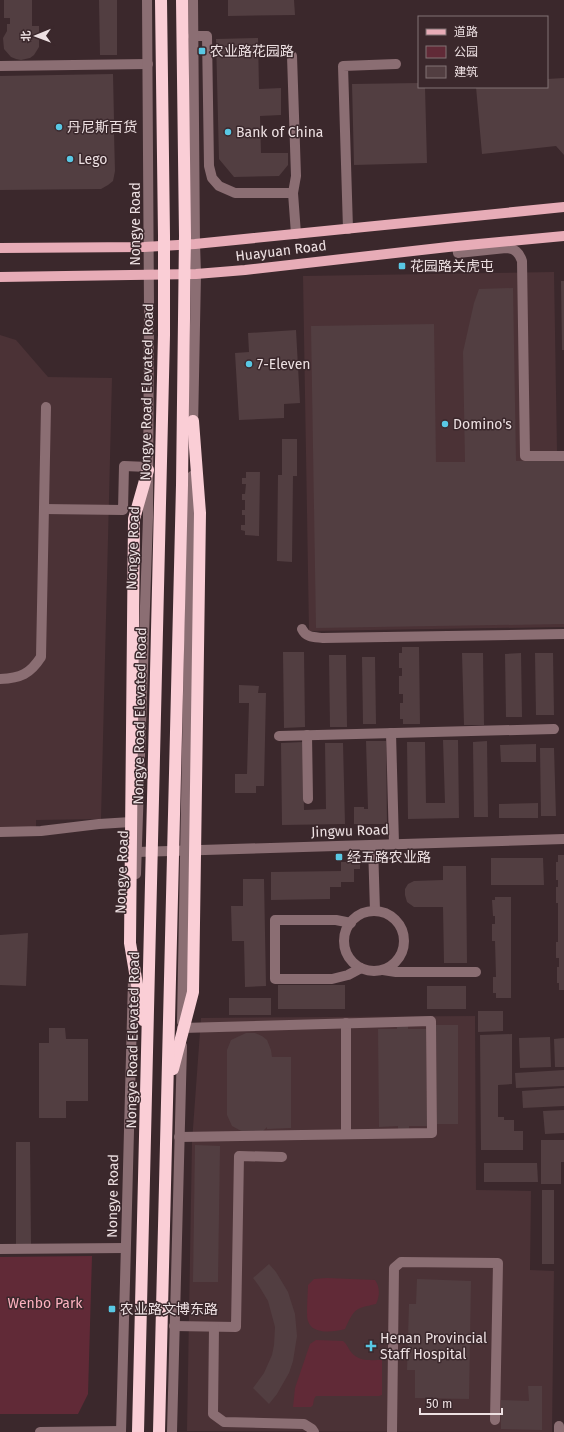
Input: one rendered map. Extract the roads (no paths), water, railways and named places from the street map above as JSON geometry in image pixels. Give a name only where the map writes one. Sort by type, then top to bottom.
[{"type":"highway","name":"Nongye Road Elevated Road","points":[[138,1432],[163,351],[164,220],[161,0]]},
{"type":"highway","points":[[160,1432],[184,359],[185,236],[182,0]]},
{"type":"highway","points":[[168,1090],[193,992],[200,513],[193,421]]},
{"type":"highway","points":[[147,1049],[130,943],[134,519],[148,468]]},
{"type":"main road","name":"Huayuan Road","points":[[0,248],[195,244],[564,207]]},
{"type":"main road","name":"Huayuan Road","points":[[0,277],[196,274],[564,236]]},
{"type":"street","name":"Nongye Road","points":[[121,1432],[148,468],[149,246],[147,0]]},
{"type":"street","points":[[172,1432],[180,1137],[196,274],[193,0]]},
{"type":"street","points":[[194,36],[207,36],[209,166],[212,178],[220,186],[235,193],[293,193]]},
{"type":"street","points":[[292,56],[296,176],[293,193],[296,234]]},
{"type":"street","points":[[0,66],[148,64]]},
{"type":"street","points":[[348,228],[343,66],[396,64]]},
{"type":"street","points":[[456,246],[458,253],[506,248],[514,249],[520,254],[522,261],[525,456],[564,456]]},
{"type":"street","points":[[0,680],[13,678],[28,673],[41,657],[46,407]]},
{"type":"street","points":[[44,509],[123,510],[124,466],[148,468]]},
{"type":"street","points":[[302,628],[304,633],[309,636],[323,638],[564,634]]},
{"type":"street","points":[[279,736],[554,730]]},
{"type":"street","points":[[391,733],[394,844]]},
{"type":"street","points":[[307,735],[308,799]]},
{"type":"street","points":[[0,832],[41,831],[131,822]]},
{"type":"street","name":"Jingwu Road","points":[[137,852],[564,839]]},
{"type":"street","points":[[373,845],[375,911]]},
{"type":"street","points":[[375,911],[390,916],[400,926],[404,933],[404,948],[401,956],[390,967],[383,970],[376,972],[361,968],[350,959],[345,946],[346,931],[351,923],[359,916],[375,911]]},
{"type":"street","points":[[351,923],[336,920],[275,920],[275,979],[332,978],[348,975],[361,968]]},
{"type":"street","points":[[383,970],[396,972],[476,972]]},
{"type":"street","points":[[180,1137],[432,1133],[431,1021],[182,1028]]},
{"type":"street","points":[[346,1023],[346,1134]]},
{"type":"street","points":[[174,1326],[236,1327],[239,1156],[282,1157]]},
{"type":"street","points":[[0,1249],[126,1248]]},
{"type":"street","points":[[392,1432],[394,1268],[401,1262],[498,1264],[496,1420]]},
{"type":"street","points":[[214,1327],[213,1414],[224,1422],[304,1424],[314,1432]]},
{"type":"street","points":[[40,1432],[121,1432]]},
{"type":"place","name":"农业路花园路","points":[[202,51]]},
{"type":"place","name":"丹尼斯百货","points":[[59,127]]},
{"type":"place","name":"Bank of China","points":[[228,132]]},
{"type":"place","name":"Lego","points":[[70,159]]},
{"type":"place","name":"花园路关虎屯","points":[[402,266]]},
{"type":"place","name":"7-Eleven","points":[[249,364]]},
{"type":"place","name":"Domino's","points":[[445,424]]},
{"type":"place","name":"经五路农业路","points":[[339,857]]},
{"type":"place","name":"农业路文博东路","points":[[112,1309]]},
{"type":"place","name":"Henan Provincial Staff Hospital","points":[[371,1346]]},
{"type":"park label","name":"Wenbo Park","points":[[45,1303]]}]
